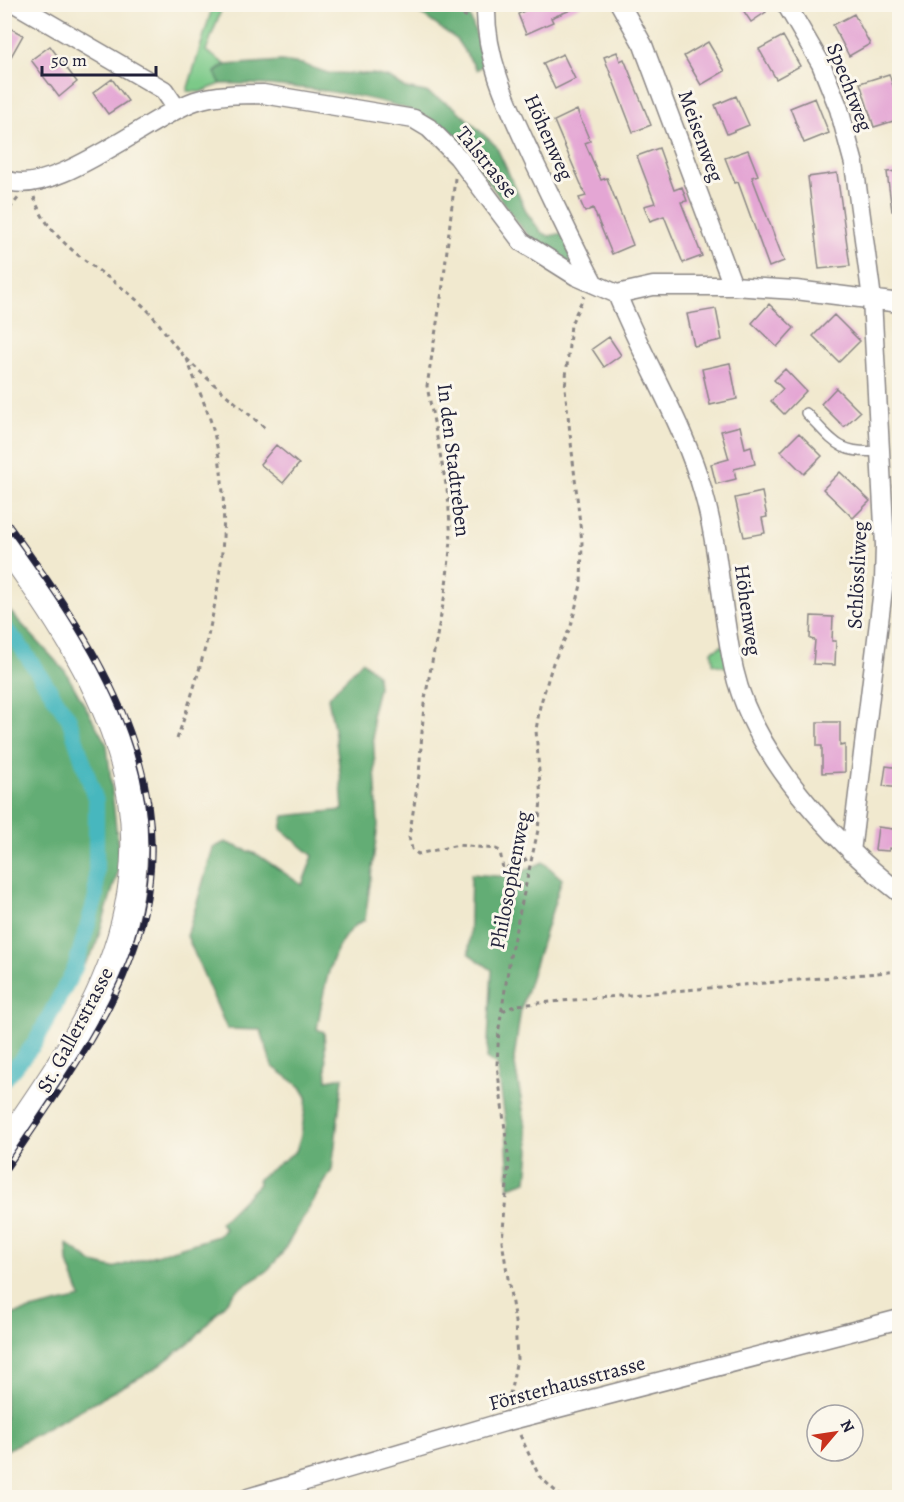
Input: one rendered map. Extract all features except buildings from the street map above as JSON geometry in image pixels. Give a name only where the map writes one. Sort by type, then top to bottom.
[{"type":"main road","name":"St. Gallerstrasse","points":[[4,542],[70,639],[104,703],[125,766],[134,813],[136,857],[128,910],[109,970],[80,1030],[4,1148]]},
{"type":"street","points":[[16,4],[164,90],[177,109]]},
{"type":"street","name":"Höhenweg","points":[[486,4],[485,25],[491,58],[513,116],[593,282]]},
{"type":"street","name":"Meisenweg","points":[[620,4],[651,67],[733,286]]},
{"type":"street","name":"Spechtweg","points":[[786,4],[821,64],[839,109],[854,164],[872,299]]},
{"type":"street","name":"Talstrasse","points":[[4,179],[12,183],[44,181],[86,162],[177,109],[216,96],[263,94],[384,112],[414,119],[429,128],[458,158],[522,242],[576,276],[617,294]]},
{"type":"street","points":[[617,294],[653,286],[733,286],[796,290],[900,303]]},
{"type":"street","name":"Höhenweg","points":[[617,294],[631,330],[677,420],[704,494],[720,570],[729,647],[742,695],[765,740],[801,797],[851,852],[900,892]]},
{"type":"street","name":"Schlössliweg","points":[[851,852],[884,581],[872,299]]},
{"type":"street","name":"Försterhausstrasse","points":[[248,1497],[510,1420],[900,1319]]},
{"type":"lane","points":[[806,413],[841,448],[858,453],[880,451]]},
{"type":"path","points":[[438,4],[485,25]]},
{"type":"path","name":"In den Stadtreben","points":[[458,158],[443,285],[427,386],[448,495],[451,541],[446,594],[424,704],[419,775],[409,837],[412,849],[418,854],[458,845],[496,849],[500,851],[503,869],[532,857]]},
{"type":"path","points":[[29,183],[35,202],[56,234],[91,267],[138,301],[154,316],[187,359],[266,429]]},
{"type":"path","name":"Philosophenweg","points":[[510,1420],[517,1359],[515,1322],[502,1241],[508,1162],[497,1065],[511,951],[532,857],[541,800],[536,754],[538,718],[554,663],[571,626],[582,585],[582,542],[565,388],[571,324],[579,302],[593,282]]},
{"type":"path","points":[[177,739],[208,636],[222,551],[222,496],[218,460],[210,420],[187,359]]},
{"type":"path","points":[[502,1011],[517,1005],[900,971]]},
{"type":"path","points":[[510,1420],[539,1476],[563,1497]]},
{"type":"green space","points":[[213,5],[223,5],[206,51],[225,64],[215,72],[221,84],[200,92],[187,91]]},
{"type":"green space","points":[[408,5],[466,5],[486,63],[477,70],[456,39]]},
{"type":"green space","points":[[281,61],[302,64],[328,73],[373,74],[390,78],[405,88],[426,92],[454,107],[496,146],[527,213],[541,232],[549,236],[563,233],[583,271],[538,244],[527,234],[460,143],[450,132],[431,119],[375,100],[341,93],[274,85],[221,84],[215,73],[226,65]]},
{"type":"green space","points":[[5,606],[65,671],[107,745],[120,865],[95,948],[5,1086]]},
{"type":"green space","points":[[725,644],[730,668],[713,664],[712,651]]},
{"type":"green space","points":[[362,661],[377,674],[378,688],[372,712],[378,825],[365,920],[353,927],[336,952],[330,967],[317,1029],[324,1032],[327,1080],[343,1077],[332,1170],[281,1255],[266,1272],[237,1290],[193,1340],[153,1370],[5,1451],[5,1316],[81,1298],[68,1263],[67,1244],[93,1263],[113,1268],[218,1236],[225,1229],[220,1223],[259,1184],[258,1179],[296,1151],[307,1097],[301,1087],[272,1066],[261,1030],[227,1029],[187,936],[213,848],[225,842],[258,855],[302,885],[313,856],[281,829],[284,816],[343,810],[338,754],[328,698]]},
{"type":"green space","points":[[543,862],[562,879],[521,1009],[514,1059],[530,1150],[527,1181],[509,1187],[506,1125],[497,1065],[487,1059],[492,970],[469,954],[471,874],[511,877]]},
{"type":"waterway","points":[[4,628],[19,644],[69,719],[96,801],[96,897],[75,968],[35,1043],[4,1080]]},
{"type":"railway","points":[[4,519],[42,572],[107,679],[131,734],[146,791],[151,850],[144,912],[123,977],[83,1052],[4,1171]]}]
